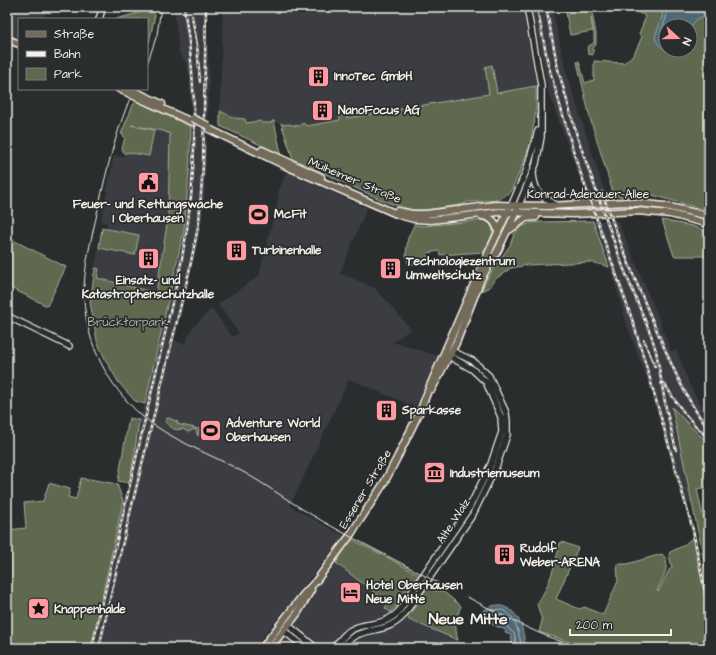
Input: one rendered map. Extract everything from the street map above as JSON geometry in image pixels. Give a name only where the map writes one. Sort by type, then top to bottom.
[{"type":"main road","points":[[7,35],[18,40]]},
{"type":"main road","points":[[7,39],[18,44]]},
{"type":"main road","name":"Mülheimer Straße","points":[[133,92],[286,164],[407,218],[431,220],[507,212]]},
{"type":"main road","name":"Mülheimer Straße","points":[[286,164],[405,213],[426,214],[489,205],[512,204]]},
{"type":"main road","name":"Konrad-Adenauer-Allee","points":[[512,204],[556,205],[616,202],[643,203],[665,206],[709,216]]},
{"type":"main road","name":"Essener Straße","points":[[448,352],[476,277],[512,204]]},
{"type":"main road","name":"Essener Straße","points":[[262,648],[299,610],[316,581],[349,538],[381,487],[398,456],[481,279],[507,231],[519,205]]},
{"type":"main road","name":"Konrad-Adenauer-Allee","points":[[658,212],[665,206]]},
{"type":"main road","name":"Konrad-Adenauer-Allee","points":[[507,212],[573,214],[622,211],[658,212],[709,224]]},
{"type":"main road","points":[[507,231],[526,218],[573,214]]},
{"type":"main road","points":[[474,215],[490,218],[496,225],[498,233]]},
{"type":"main road","name":"Essener Straße","points":[[270,648],[284,631],[285,624]]},
{"type":"street","points":[[99,18],[102,7]]},
{"type":"street","points":[[519,205],[533,173],[540,148],[541,80],[527,7]]},
{"type":"street","points":[[512,204],[527,169],[541,120]]},
{"type":"street","points":[[533,173],[534,184],[538,193],[543,198],[556,205]]},
{"type":"street","points":[[7,316],[69,346]]},
{"type":"street","name":"Alte Walz","points":[[333,648],[350,631],[358,627],[381,622],[395,615],[403,606],[469,508],[491,464],[502,432],[501,417],[489,387],[483,379],[472,368],[448,352]]},
{"type":"street","name":"Alte Walz","points":[[341,648],[347,640],[356,634],[385,628],[398,621],[404,614],[472,514],[496,467],[506,438],[508,426],[506,413],[489,376],[473,361],[448,352]]},
{"type":"street","points":[[285,624],[316,648]]},
{"type":"street","points":[[284,631],[306,648]]},
{"type":"shaded area","points":[[10,7],[48,7],[43,18],[18,18],[18,40],[7,35],[7,15]]},
{"type":"shaded area","points":[[174,7],[208,7],[207,30],[209,77],[204,205],[198,242],[174,340],[185,344],[192,329],[212,309],[232,337],[239,333],[218,304],[259,276],[279,190],[286,173],[289,172],[367,208],[340,273],[375,288],[411,329],[393,342],[438,356],[415,407],[349,379],[290,506],[344,536],[254,648],[91,648],[123,501],[134,463],[134,451],[139,420],[145,404],[184,230],[191,132],[190,79],[186,63],[179,53]]},
{"type":"shaded area","points":[[223,7],[522,7],[536,86],[497,93],[491,65],[485,67],[489,94],[347,119],[345,106],[339,107],[341,120],[307,126],[304,123],[299,126],[291,124],[284,125],[274,121],[272,123],[262,123],[260,121],[246,123],[245,119],[234,118],[220,111]]},
{"type":"shaded area","points":[[532,7],[552,7],[566,71],[605,193],[586,196],[548,91]]},
{"type":"shaded area","points":[[131,125],[163,131],[170,134],[168,218],[156,293],[97,278],[99,269],[95,268],[102,228],[106,228],[107,226],[107,223],[101,222],[114,156],[124,157]]},
{"type":"shaded area","points":[[593,221],[618,221],[671,351],[676,350],[691,388],[709,418],[709,442],[698,434],[672,408],[692,502],[684,505],[651,390],[626,322],[610,267]]},
{"type":"shaded area","points":[[336,563],[389,603],[390,612],[458,640],[466,648],[276,648],[303,610],[315,589]]},
{"type":"green space","points":[[565,7],[591,7],[596,34],[596,45],[593,48],[593,55],[588,54],[587,47],[594,43],[594,35],[591,17],[593,31],[570,35]]},
{"type":"green space","points":[[632,7],[662,8],[662,18],[658,18],[658,28],[656,35],[658,38],[658,58],[698,58],[698,18],[696,18],[699,16],[709,15],[709,211],[645,193],[633,197],[614,196],[590,118],[577,62],[579,61],[585,83],[594,80],[594,61],[624,63],[634,54],[642,37],[639,34],[645,19],[644,15],[632,10]]},
{"type":"green space","points":[[149,10],[152,11],[155,15],[148,47],[148,18],[120,18]]},
{"type":"green space","points":[[492,65],[497,93],[536,86],[536,112],[530,145],[511,191],[499,200],[468,202],[461,205],[426,210],[412,210],[386,202],[293,159],[281,123],[284,125],[299,126],[303,123],[307,126],[340,120],[339,107],[345,106],[347,118],[489,94],[485,67]]},
{"type":"green space","name":"Brücktorpark","points":[[136,101],[191,127],[184,230],[145,404],[135,401],[119,383],[106,361],[97,341],[90,302],[95,268],[99,269],[97,278],[156,293],[168,218],[170,134],[163,131],[131,125],[154,130],[149,156],[126,152],[125,154],[122,149],[125,137],[121,134]]},
{"type":"green space","points":[[220,111],[234,118],[245,119],[246,123],[260,121],[262,123],[272,123],[272,121],[274,121],[281,153],[280,154],[220,126]]},
{"type":"green space","points":[[484,220],[491,226],[492,234],[484,252],[440,255],[439,251],[427,253],[430,264],[408,264],[406,254],[408,238],[414,225],[424,226]]},
{"type":"green space","points":[[662,220],[692,226],[709,232],[709,258],[702,256],[674,256]]},
{"type":"green space","points":[[593,221],[609,267],[591,262],[527,265],[511,268],[494,280],[490,287],[481,291],[487,279],[510,245],[514,234],[521,227],[531,223],[540,222]]},
{"type":"green space","points":[[102,228],[139,235],[135,255],[99,248]]},
{"type":"green space","points":[[11,239],[66,267],[47,306],[7,286],[7,246]]},
{"type":"green space","points":[[672,407],[698,434],[709,442],[709,498],[707,497],[707,487],[697,489],[703,517],[709,515],[709,588],[701,546]]},
{"type":"green space","points":[[129,418],[139,420],[129,483],[118,481]]},
{"type":"green space","points":[[169,418],[178,422],[177,424],[199,429],[198,436],[195,429],[188,432],[183,429],[177,430],[173,428],[165,422],[166,419]]},
{"type":"green space","points":[[81,478],[86,479],[87,481],[89,479],[117,484],[123,501],[91,648],[7,648],[7,530],[26,528],[24,503],[43,501],[49,483],[70,489],[68,497],[76,499]]},
{"type":"green space","points":[[693,537],[709,618],[709,648],[587,648],[539,632],[542,621],[537,604],[549,582],[560,543],[562,542],[578,548],[556,599],[579,609],[585,607],[603,615],[618,581],[617,564],[627,564],[662,554],[665,558],[666,567],[657,591],[658,592],[669,570],[672,568],[669,555],[670,552],[683,546]]},
{"type":"green space","points":[[351,539],[419,575],[405,592],[400,603],[390,612],[385,608],[388,603],[336,563]]},
{"type":"green space","points":[[428,585],[433,588],[433,590],[444,592],[461,606],[456,623],[458,640],[409,620],[407,616],[408,613],[412,611]]},
{"type":"water","points":[[660,7],[709,7],[709,15],[698,18],[662,18],[662,10]]},
{"type":"water","points":[[658,29],[658,43],[655,38]]},
{"type":"water","points":[[496,605],[511,610],[519,620],[526,648],[513,648],[511,635],[505,633],[506,630],[476,618],[480,613]]},
{"type":"tram line","points":[[148,61],[157,35],[161,7]]},
{"type":"tram line","points":[[134,90],[122,118],[109,163],[101,194],[85,275],[84,298],[89,332],[94,348],[109,378],[142,416],[166,433],[245,473],[323,522],[438,583]]},
{"type":"tram line","points":[[467,597],[538,632],[568,644],[583,648]]},
{"type":"railway","points":[[92,648],[179,273],[190,207],[193,174],[194,107],[189,40],[184,7]]},
{"type":"railway","points":[[99,648],[121,550],[189,272],[199,222],[203,165],[206,7]]},
{"type":"railway","points":[[537,7],[548,64],[576,160],[634,325],[650,379],[693,530],[709,611]]},
{"type":"railway","points":[[546,7],[558,69],[577,136],[623,267],[656,351],[666,408],[676,450]]},
{"type":"railway","points":[[192,16],[197,45],[200,82]]},
{"type":"railway","points":[[602,192],[628,262],[668,357],[686,395],[709,430]]},
{"type":"railway","points":[[644,340],[655,367]]},
{"type":"railway","points":[[664,383],[684,413],[709,439]]},
{"type":"place","name":"InnoTec GmbH","points":[[318,76]]},
{"type":"place","name":"NanoFocus AG","points":[[323,110]]},
{"type":"place","name":"Feuer- und Rettungswache 1 Oberhausen","points":[[148,183]]},
{"type":"place","name":"McFit","points":[[259,214]]},
{"type":"place","name":"Turbinenhalle","points":[[237,250]]},
{"type":"place","name":"Einsatz- und Katastrophenschutzhalle","points":[[148,259]]},
{"type":"place","name":"Technologiezentrum Umweltschutz","points":[[390,268]]},
{"type":"place","name":"Sparkasse","points":[[386,410]]},
{"type":"place","name":"Adventure World Oberhausen","points":[[210,430]]},
{"type":"place","name":"Industriemuseum","points":[[434,473]]},
{"type":"place","name":"Rudolf Weber-ARENA","points":[[504,555]]},
{"type":"place","name":"Hotel Oberhausen Neue Mitte","points":[[350,592]]},
{"type":"place","name":"Knappenhalde","points":[[39,609]]},
{"type":"district","name":"Neue Mitte","points":[[468,618]]}]
